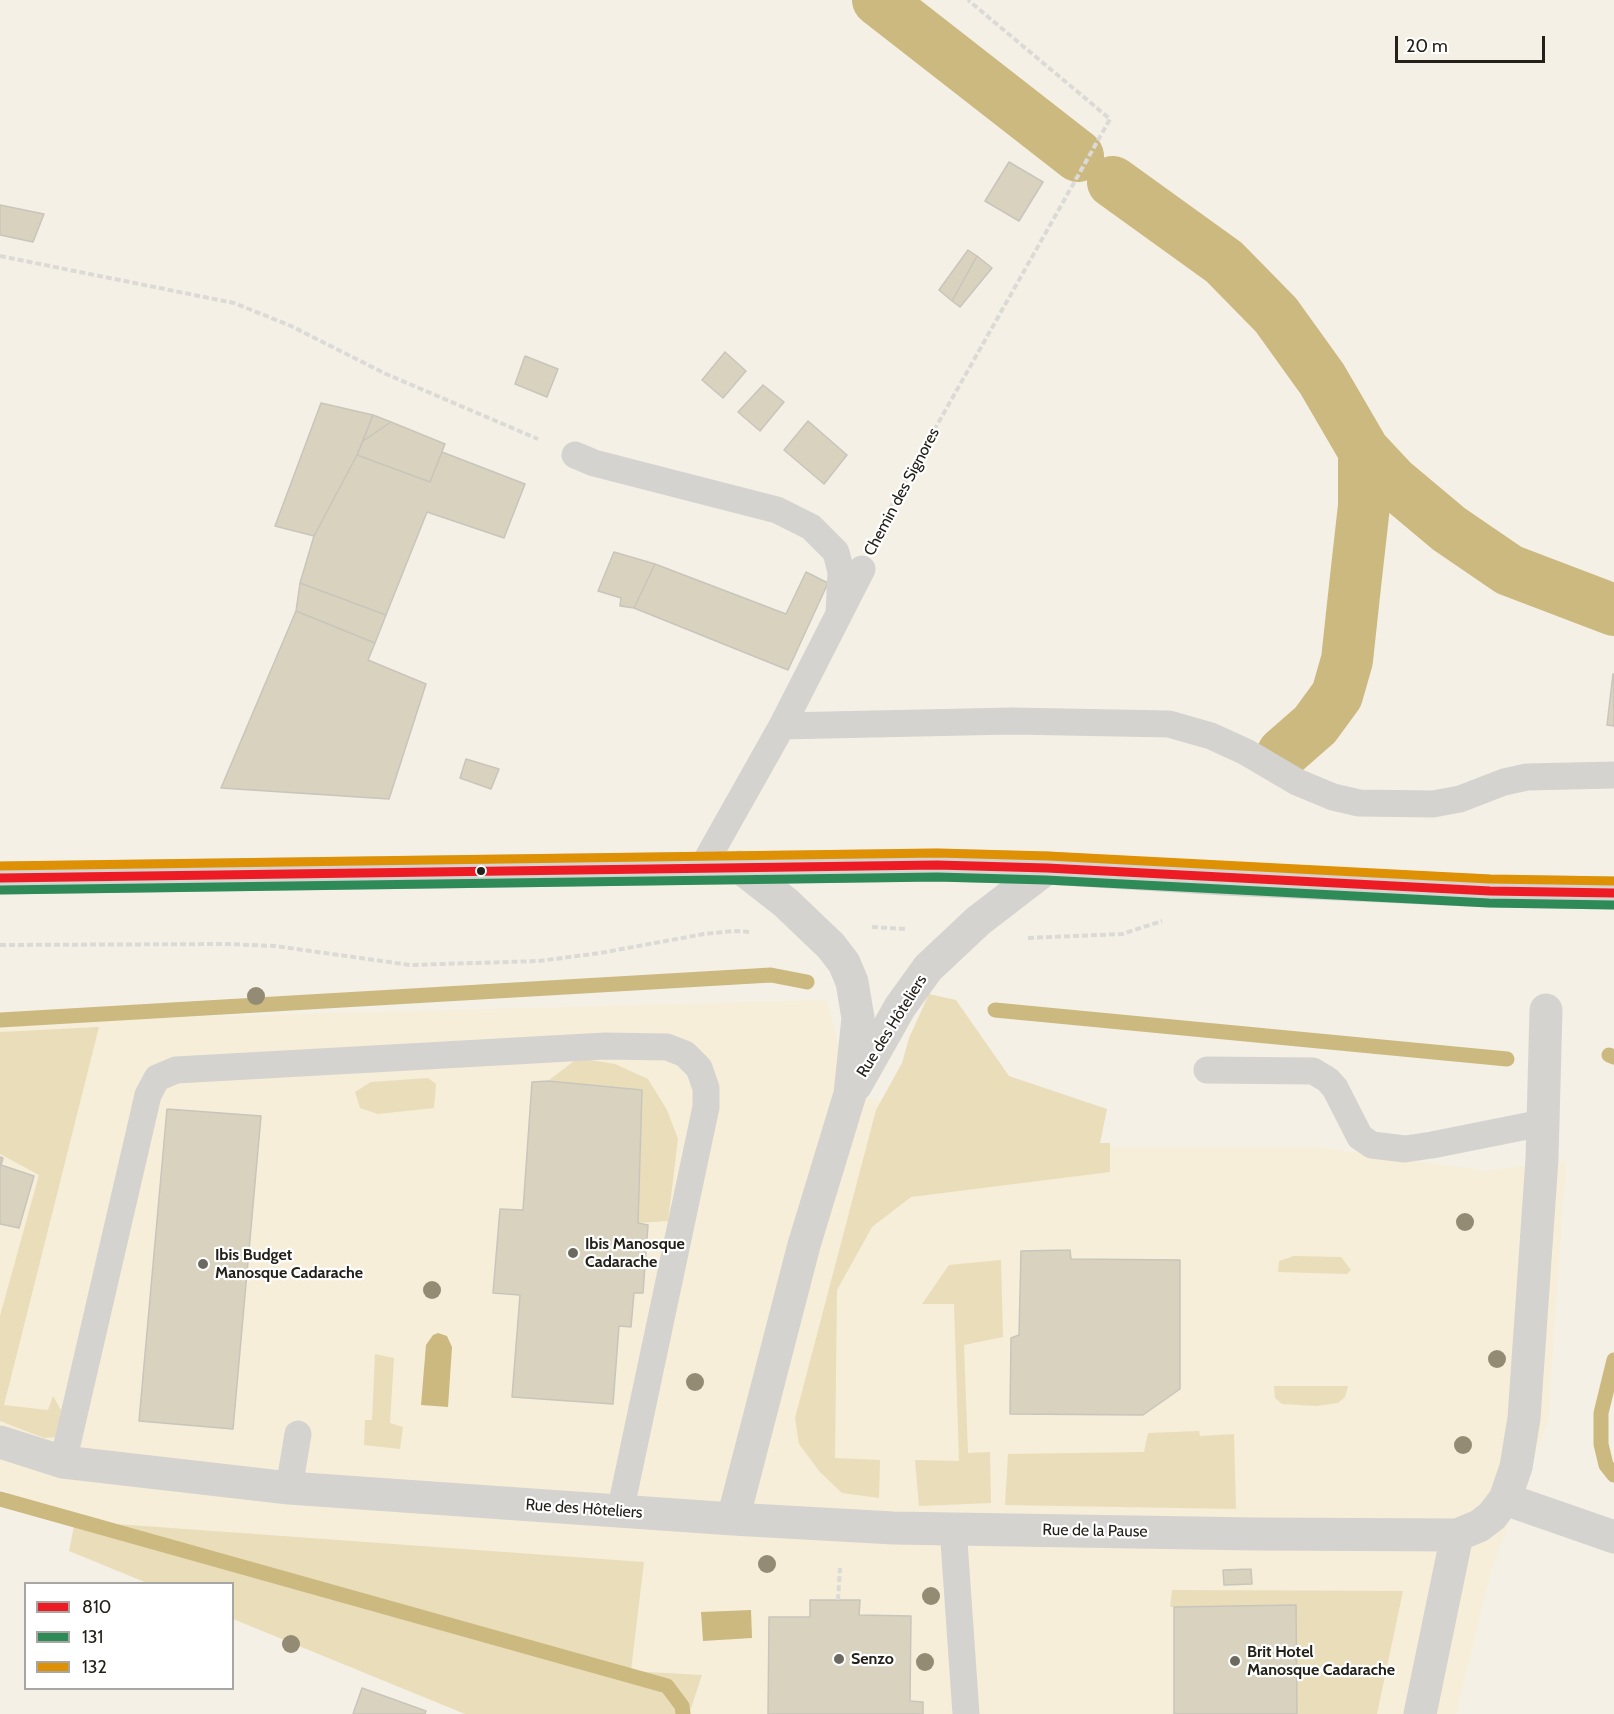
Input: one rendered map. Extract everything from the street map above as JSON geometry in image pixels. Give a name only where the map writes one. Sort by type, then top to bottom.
[{"type":"street","points":[[0,878],[740,867],[1047,868],[1224,879],[1614,893]]},
{"type":"street","name":"Rue des Hôteliers","points":[[0,1442],[63,1462],[289,1488],[733,1518],[804,1245],[850,1094],[858,1017],[852,982],[844,963],[816,930],[740,867]]},
{"type":"street","name":"Rue des Hôteliers","points":[[850,1094],[900,1007],[928,968],[978,921],[1047,868]]},
{"type":"street","points":[[1420,1714],[1457,1535],[1479,1526],[1492,1516],[1505,1499],[1516,1467],[1524,1418],[1542,1159],[1546,1010]]},
{"type":"street","points":[[1505,1499],[1614,1537]]},
{"type":"street","name":"Rue de la Pause","points":[[733,1518],[893,1528],[1457,1535]]},
{"type":"lane","points":[[574,455],[594,463],[777,510],[811,527],[836,552],[841,572],[839,613]]},
{"type":"lane","name":"Chemin des Signores","points":[[702,868],[782,726],[862,570]]},
{"type":"lane","points":[[782,726],[1012,721],[1169,724],[1211,736],[1246,752],[1298,782],[1333,797],[1359,803],[1433,804],[1460,799],[1504,782],[1527,777],[1614,775]]},
{"type":"lane","points":[[63,1462],[148,1095],[157,1078],[176,1070],[605,1046],[667,1047],[685,1054],[699,1068],[706,1088],[706,1107],[620,1512]]},
{"type":"lane","points":[[1207,1070],[1312,1071],[1328,1080],[1360,1137],[1372,1145],[1405,1149],[1542,1123]]},
{"type":"lane","points":[[289,1488],[298,1434]]},
{"type":"lane","points":[[953,1527],[966,1714]]},
{"type":"path","name":"Chemin des Signores","points":[[862,570],[889,510],[1110,119],[968,0]]},
{"type":"path","points":[[0,256],[234,303],[291,326],[386,374],[574,455]]},
{"type":"shaded area","points":[[929,994],[956,1000],[1009,1076],[1107,1109],[1100,1143],[1110,1143],[1110,1172],[911,1197],[872,1227],[837,1290],[835,1458],[880,1460],[879,1498],[842,1493],[820,1472],[799,1444],[795,1418],[876,1110],[902,1063],[909,1038]]},
{"type":"shaded area","points":[[827,1000],[850,1094],[1075,1147],[1318,1147],[1486,1171],[1566,1161],[1548,1421],[1492,1568],[1456,1714],[689,1714],[701,1676],[631,1672],[644,1562],[75,1521],[0,1489],[0,1022]]},
{"type":"shaded area","points":[[99,1027],[4,1405],[48,1410],[53,1396],[61,1410],[57,1437],[44,1438],[0,1421],[0,1316],[39,1175],[0,1154],[0,1032]]},
{"type":"shaded area","points":[[578,1058],[615,1064],[648,1079],[667,1110],[678,1139],[668,1221],[638,1223],[642,1090],[548,1081]]},
{"type":"shaded area","points":[[428,1078],[436,1084],[434,1108],[378,1114],[360,1108],[355,1092],[371,1082]]},
{"type":"shaded area","points":[[1294,1256],[1341,1257],[1351,1270],[1347,1274],[1278,1272],[1279,1261]]},
{"type":"shaded area","points":[[1001,1260],[1003,1337],[964,1345],[968,1453],[990,1452],[991,1503],[919,1506],[915,1460],[959,1461],[954,1304],[922,1304],[949,1265]]},
{"type":"shaded area","points":[[438,1333],[447,1336],[452,1347],[448,1407],[421,1405],[426,1345],[433,1335]]},
{"type":"shaded area","points":[[375,1354],[394,1358],[390,1423],[403,1427],[400,1449],[364,1445],[365,1420],[372,1420]]},
{"type":"shaded area","points":[[1274,1386],[1348,1386],[1345,1397],[1338,1403],[1316,1406],[1282,1404],[1275,1398]]},
{"type":"shaded area","points":[[1199,1431],[1200,1436],[1234,1434],[1236,1509],[1005,1505],[1008,1454],[1144,1452],[1148,1433]]},
{"type":"shaded area","points":[[75,1521],[644,1562],[631,1671],[702,1675],[689,1714],[465,1714],[234,1619],[234,1582],[145,1582],[69,1551]]},
{"type":"shaded area","points":[[1172,1590],[1403,1591],[1377,1714],[1297,1714],[1296,1606],[1170,1607]]},
{"type":"shaded area","points":[[751,1610],[752,1638],[703,1641],[701,1612]]},
{"type":"building","points":[[1009,162],[1043,182],[1019,221],[985,201]]},
{"type":"building","points":[[0,205],[44,214],[33,242],[0,235]]},
{"type":"building","points":[[968,250],[977,256],[952,301],[939,290]]},
{"type":"building","points":[[977,256],[992,268],[960,307],[952,301]]},
{"type":"building","points":[[725,352],[746,371],[723,398],[702,380]]},
{"type":"building","points":[[525,356],[558,369],[547,397],[515,384]]},
{"type":"building","points":[[763,385],[784,402],[760,431],[738,412]]},
{"type":"building","points":[[321,403],[373,415],[357,455],[314,536],[275,526]]},
{"type":"building","points":[[373,415],[391,422],[363,441]]},
{"type":"building","points":[[808,421],[847,455],[824,484],[784,450]]},
{"type":"building","points":[[391,422],[445,444],[430,482],[357,455],[363,441]]},
{"type":"building","points":[[442,452],[525,484],[504,538],[427,512],[386,615],[300,583],[314,536],[357,455],[430,482]]},
{"type":"building","points":[[614,552],[655,564],[634,608],[620,606],[621,598],[598,591]]},
{"type":"building","points":[[655,564],[786,614],[806,572],[828,583],[788,670],[634,608]]},
{"type":"building","points":[[300,583],[386,615],[375,643],[296,611]]},
{"type":"building","points":[[296,611],[375,643],[368,660],[426,684],[389,799],[221,788]]},
{"type":"building","points":[[1614,674],[1614,726],[1607,725]]},
{"type":"building","points":[[466,759],[499,769],[491,789],[460,778]]},
{"type":"building","points":[[548,1081],[642,1090],[638,1223],[648,1225],[643,1293],[634,1293],[631,1327],[619,1326],[613,1404],[512,1397],[520,1295],[493,1293],[500,1209],[523,1210],[532,1082]]},
{"type":"building","points":[[167,1109],[261,1116],[233,1429],[139,1421]]},
{"type":"building","points":[[0,1157],[3,1158],[1,1165],[34,1176],[19,1228],[0,1224]]},
{"type":"building","points":[[1070,1250],[1071,1259],[1180,1260],[1180,1389],[1143,1415],[1010,1414],[1011,1338],[1019,1335],[1021,1251]]},
{"type":"building","points":[[1251,1569],[1252,1584],[1224,1585],[1223,1570]]},
{"type":"building","name":"Senzo","points":[[810,1600],[860,1600],[859,1615],[911,1616],[910,1701],[923,1702],[923,1714],[768,1714],[769,1617],[810,1617]]},
{"type":"building","name":"Brit Hotel Manosque Cadarache","points":[[1296,1605],[1297,1714],[1174,1714],[1174,1607]]},
{"type":"building","points":[[362,1688],[426,1711],[425,1714],[353,1714]]},
{"type":"waterway","points":[[878,0],[1078,156]]},
{"type":"waterway","points":[[1113,182],[1224,262],[1276,315],[1322,379],[1364,451],[1393,482],[1449,529],[1509,570],[1614,610]]},
{"type":"waterway","points":[[1283,753],[1315,725],[1337,695],[1347,660],[1364,506],[1364,451]]},
{"type":"waterway","points":[[0,1020],[771,975],[807,982]]},
{"type":"waterway","points":[[995,1010],[1507,1059]]},
{"type":"waterway","points":[[1609,1055],[1614,1057]]},
{"type":"waterway","points":[[1614,1360],[1601,1413],[1601,1444],[1606,1465],[1614,1475]]},
{"type":"waterway","points":[[0,1499],[667,1686],[682,1706],[683,1714]]},
{"type":"transit line","name":"132","points":[[0,866],[937,853],[1048,856],[1490,879],[1614,881]]},
{"type":"transit line","name":"810","points":[[0,878],[937,865],[1047,868],[1490,891],[1614,893]]},
{"type":"transit line","name":"131","points":[[0,890],[937,877],[1046,880],[1489,903],[1614,905]]},
{"type":"place","name":"Ibis Manosque Cadarache","points":[[573,1253]]},
{"type":"place","name":"Ibis Budget Manosque Cadarache","points":[[203,1264]]},
{"type":"place","name":"Senzo","points":[[839,1659]]},
{"type":"place","name":"Brit Hotel Manosque Cadarache","points":[[1235,1661]]}]
